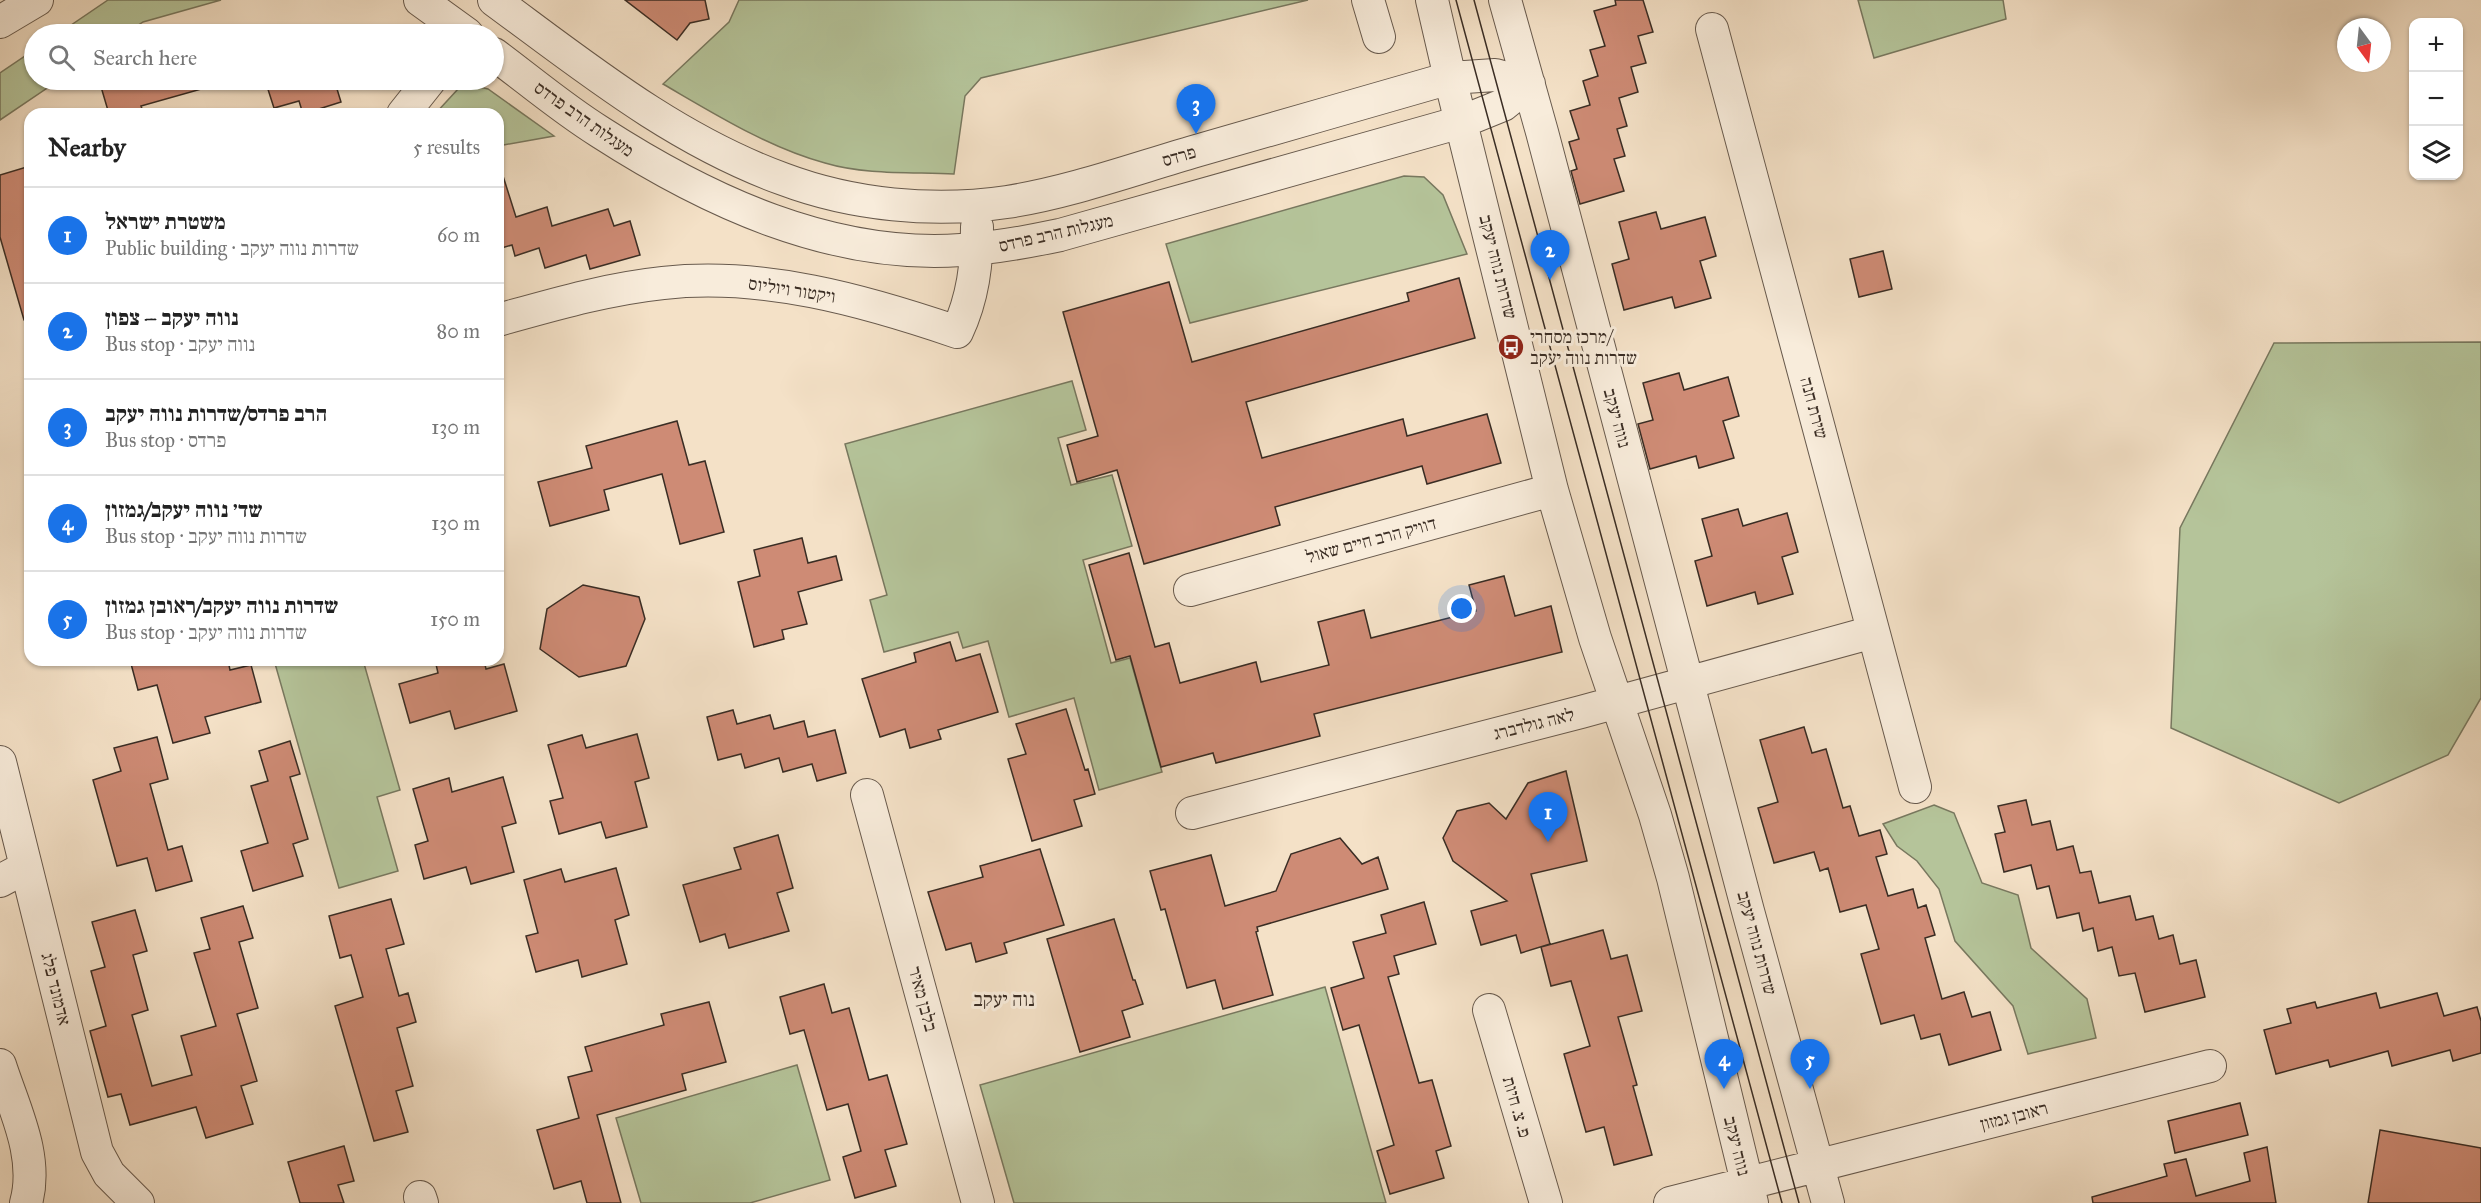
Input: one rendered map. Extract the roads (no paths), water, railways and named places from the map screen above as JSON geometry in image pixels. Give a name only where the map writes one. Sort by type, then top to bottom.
[{"type":"street","points":[[0,22],[38,0]]},
{"type":"street","points":[[420,0],[452,24]]},
{"type":"street","points":[[474,24],[493,0],[622,95],[729,155],[783,179],[840,196],[894,204],[976,206]]},
{"type":"street","points":[[1368,0],[1379,37]]},
{"type":"street","points":[[1432,0],[1450,78],[1495,75],[1529,84]]},
{"type":"street","points":[[1505,0],[1529,84]]},
{"type":"street","name":"שירת חנה","points":[[1712,29],[1915,787]]},
{"type":"street","name":"מעגלות הרב פרדס","points":[[504,61],[598,131],[641,158],[709,195],[759,216],[834,240],[895,249],[977,249],[1016,245],[1060,235],[1461,122],[1503,105],[1529,84]]},
{"type":"street","name":"פרדס","points":[[976,206],[1050,193],[1450,78]]},
{"type":"street","name":"שדרות נווה יעקב","points":[[1450,78],[1552,490]]},
{"type":"street","name":"נווה יעקב","points":[[1529,84],[1689,683]]},
{"type":"street","points":[[408,108],[422,90]]},
{"type":"street","name":"ויקטור ויוליוס","points":[[504,318],[579,297],[663,283],[728,280],[772,284],[839,297],[908,315],[957,332],[966,315],[973,287],[977,249],[976,206]]},
{"type":"street","points":[[1552,490],[1594,638],[1616,703]]},
{"type":"street","name":"דוויק הרב חיים שאול","points":[[1190,590],[1552,490]]},
{"type":"street","name":"לאה גולדברג","points":[[1192,813],[1616,703],[1874,632]]},
{"type":"street","name":"שדרות נווה יעקב","points":[[1689,683],[1748,911],[1828,1203]]},
{"type":"street","name":"נווה יעקב","points":[[1616,703],[1655,815],[1673,878],[1749,1193]]},
{"type":"street","name":"אדמונד פלג","points":[[0,762],[13,874],[97,1152],[109,1174],[138,1203]]},
{"type":"street","name":"בלבן מאיר","points":[[867,795],[978,1203]]},
{"type":"street","name":"פ. צ. חיות","points":[[1489,1010],[1546,1203]]},
{"type":"street","points":[[0,1065],[29,1155],[26,1203]]},
{"type":"street","name":"ראובן גמזון","points":[[1670,1203],[1749,1193],[1818,1166],[2210,1066]]},
{"type":"tram line","points":[[1456,0],[1782,1203]]},
{"type":"tram line","points":[[1474,0],[1799,1203]]},
{"type":"place","name":"הרב פרדס/שדרות נווה יעקב","points":[[1196,134]]},
{"type":"place","name":"נווה יעקב – צפון","points":[[1550,280]]},
{"type":"place","name":"מרכז מסחרי/ שדרות נווה יעקב","points":[[1511,347]]},
{"type":"place","name":"משטרת ישראל","points":[[1548,842]]},
{"type":"place","name":"שד׳ נווה יעקב/גמזון","points":[[1724,1089]]},
{"type":"place","name":"שדרות נווה יעקב/ראובן גמזון","points":[[1810,1089]]},
{"type":"district","name":"נוה יעקב","points":[[1004,999]]}]
